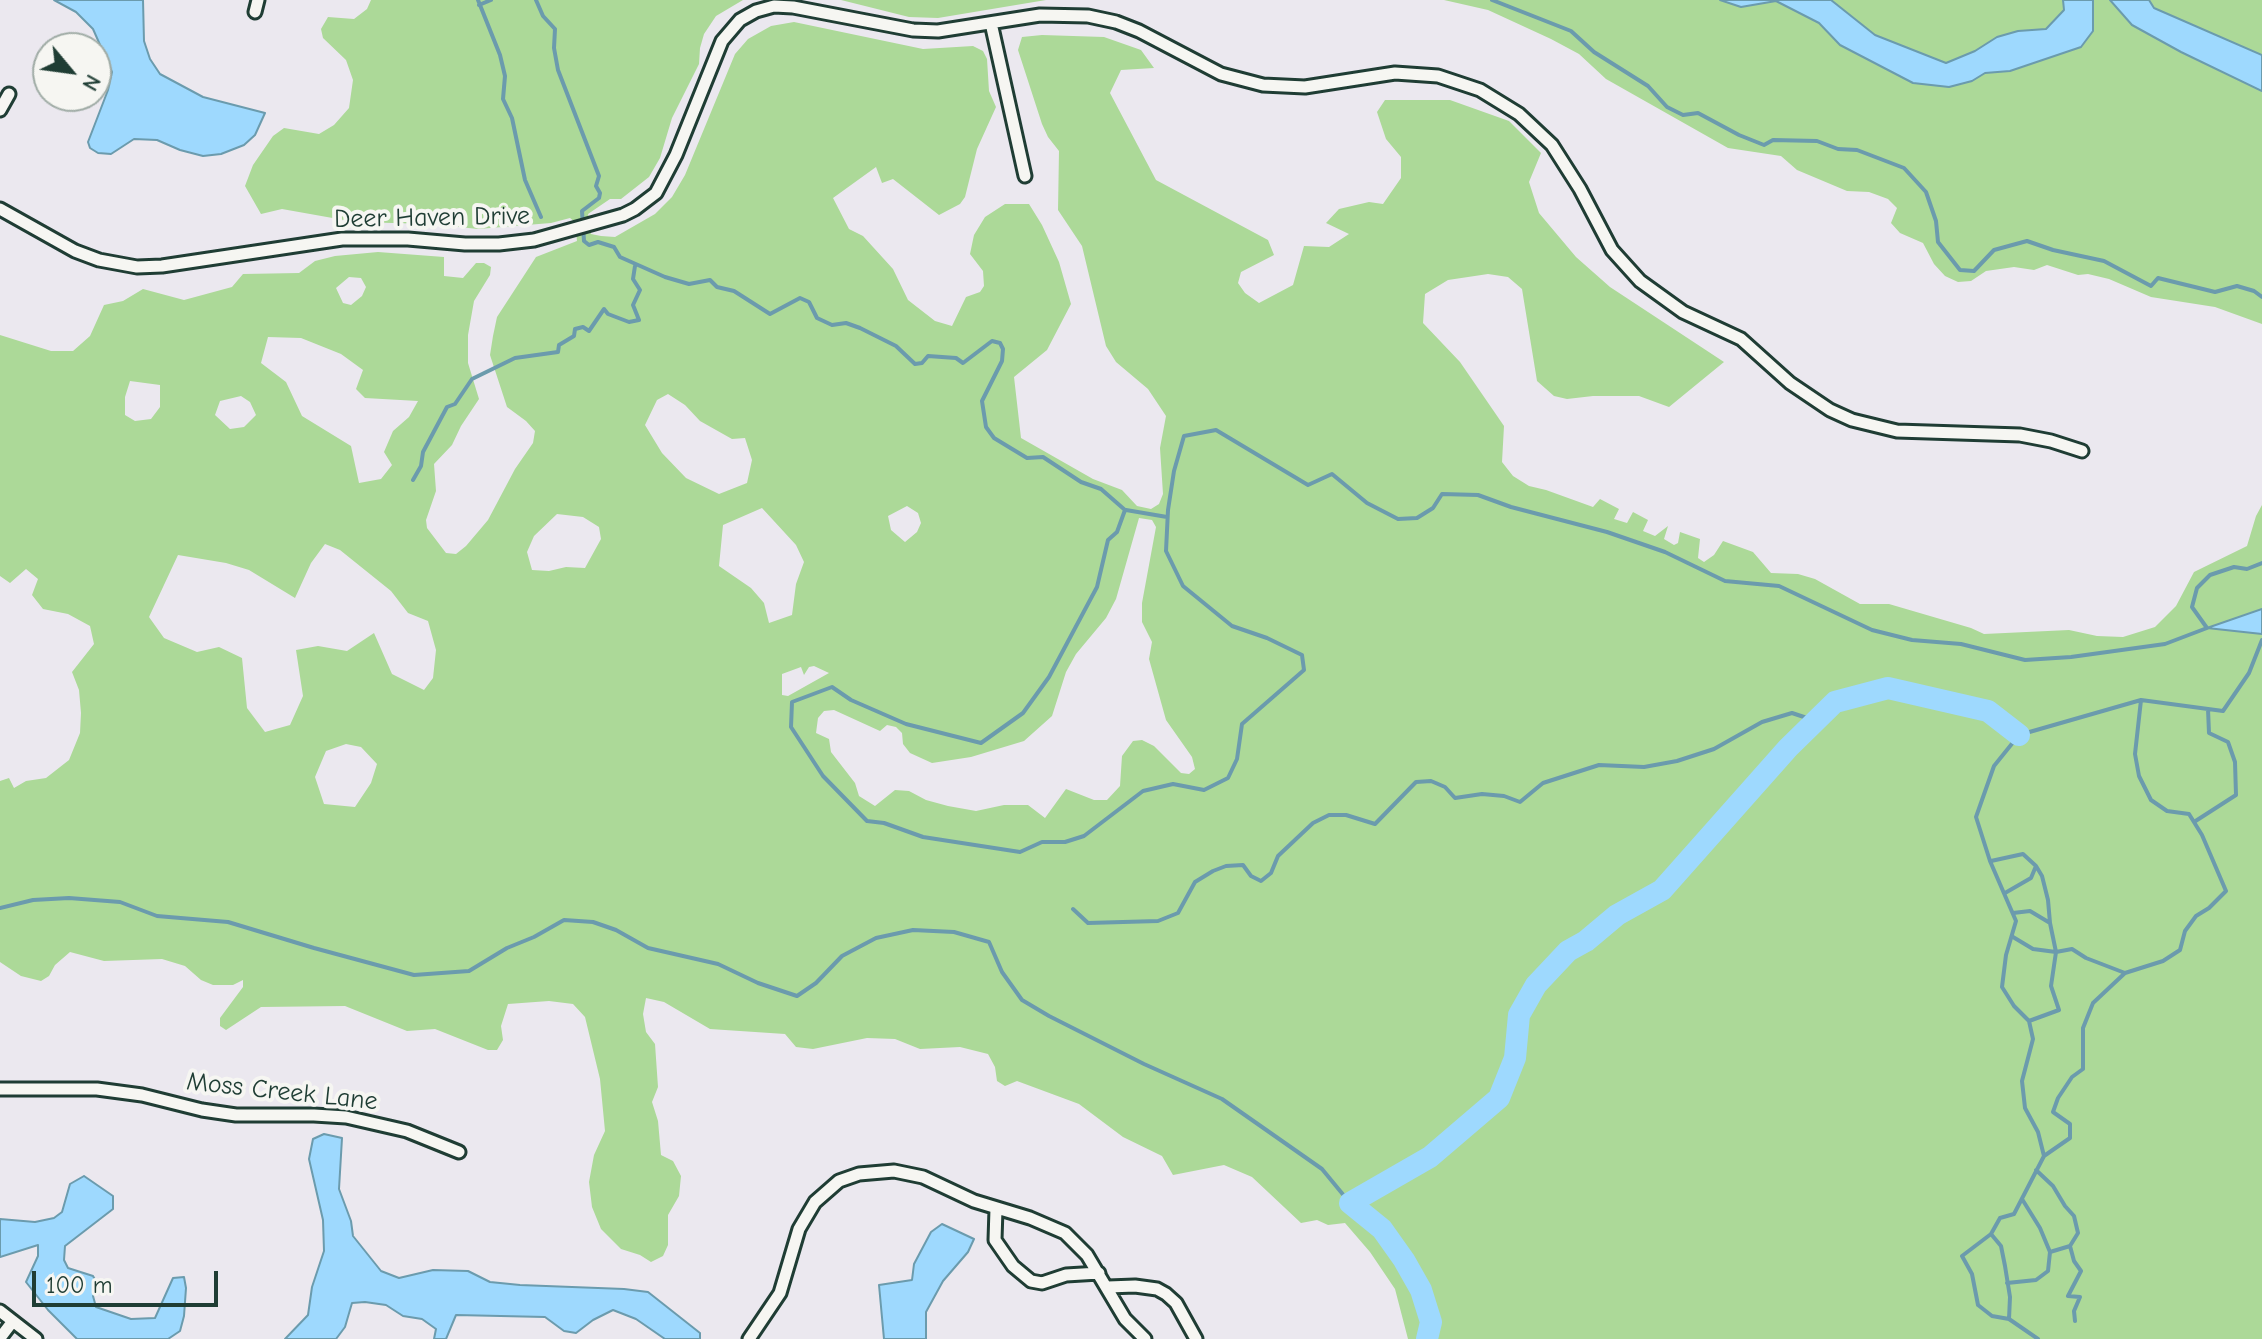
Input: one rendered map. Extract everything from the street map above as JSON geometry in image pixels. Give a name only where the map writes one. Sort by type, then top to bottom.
[{"type":"street","name":"Deer Haven Drive","points":[[0,209],[75,251],[99,260],[137,267],[342,239],[397,238],[499,244],[534,240],[635,209],[656,193],[676,155],[722,41],[740,20],[756,11],[774,6],[793,7],[913,30],[947,31],[1040,15],[1069,15],[1116,22],[1221,74],[1263,85],[1305,87],[1395,73],[1428,75],[1459,82],[1510,108],[1552,145],[1567,166],[1612,250],[1640,281],[1683,312],[1741,339],[1790,383],[1830,410],[1852,420],[1897,431],[2020,435],[2082,451]]},
{"type":"street","points":[[991,23],[1025,176]]},
{"type":"street","points":[[0,110],[9,94]]},
{"type":"street","name":"Moss Creek Lane","points":[[0,1089],[97,1089],[236,1115],[346,1117],[407,1131],[459,1152]]},
{"type":"street","points":[[749,1339],[780,1293],[804,1217],[815,1202],[839,1181],[874,1171],[909,1173],[1065,1233],[1075,1241],[1099,1273],[1125,1319],[1145,1339]]},
{"type":"street","points":[[996,1209],[995,1240],[1013,1266],[1031,1281],[1042,1283],[1083,1272],[1099,1273]]},
{"type":"street","points":[[1108,1287],[1135,1286],[1157,1289],[1166,1294],[1176,1303],[1196,1339]]},
{"type":"street","points":[[0,1311],[36,1339]]},
{"type":"street","points":[[0,1338],[13,1321]]},
{"type":"green space","points":[[371,0],[743,0],[716,16],[704,34],[699,64],[672,118],[660,158],[649,177],[621,199],[610,199],[588,214],[591,234],[615,237],[655,214],[672,197],[685,175],[735,54],[748,39],[771,26],[794,22],[923,49],[973,46],[983,51],[987,59],[989,91],[996,107],[977,149],[965,197],[960,204],[939,215],[893,179],[882,183],[876,167],[833,198],[849,229],[863,236],[893,269],[908,300],[935,321],[952,326],[966,297],[980,292],[984,286],[983,271],[970,254],[974,235],[985,217],[1005,204],[1029,204],[1059,262],[1071,304],[1047,350],[1014,377],[1021,438],[1093,479],[1122,490],[1137,506],[1151,509],[1159,504],[1163,494],[1160,448],[1166,416],[1148,389],[1116,362],[1106,346],[1082,246],[1058,210],[1059,151],[1042,124],[1018,50],[1022,37],[1104,37],[1141,50],[1154,68],[1121,70],[1110,93],[1156,180],[1268,240],[1274,255],[1241,272],[1238,283],[1245,293],[1259,303],[1293,285],[1304,246],[1329,247],[1349,234],[1326,223],[1339,209],[1369,202],[1383,204],[1401,178],[1401,157],[1386,139],[1377,112],[1385,100],[1450,100],[1509,121],[1541,153],[1529,182],[1539,213],[1576,257],[1610,287],[1724,362],[1669,407],[1639,396],[1567,399],[1554,396],[1537,381],[1522,289],[1508,277],[1488,274],[1448,280],[1425,294],[1423,323],[1460,362],[1504,426],[1502,462],[1513,476],[1529,486],[1593,507],[1600,499],[1619,509],[1614,519],[1627,523],[1633,512],[1648,520],[1643,531],[1655,536],[1668,526],[1664,539],[1674,545],[1678,543],[1680,532],[1700,539],[1698,558],[1704,562],[1714,555],[1723,541],[1753,552],[1771,573],[1798,574],[1815,579],[1860,604],[1889,604],[1984,634],[2069,630],[2123,637],[2155,627],[2176,606],[2194,572],[2247,546],[2262,505],[2262,609],[2209,627],[2262,634],[2262,1339],[1408,1339],[1395,1289],[1370,1252],[1345,1223],[1328,1225],[1317,1220],[1301,1223],[1252,1177],[1224,1165],[1173,1175],[1162,1156],[1123,1137],[1079,1104],[1017,1081],[1005,1086],[997,1081],[995,1067],[988,1054],[960,1047],[920,1049],[895,1039],[867,1038],[813,1049],[796,1047],[785,1034],[710,1029],[664,1002],[646,998],[643,1014],[646,1032],[655,1044],[658,1087],[652,1102],[658,1121],[661,1155],[673,1161],[681,1176],[679,1196],[668,1215],[668,1245],[663,1256],[651,1262],[621,1249],[601,1229],[592,1207],[589,1182],[594,1155],[605,1131],[600,1079],[585,1017],[573,1004],[549,1001],[508,1004],[501,1026],[503,1040],[497,1050],[488,1050],[435,1029],[407,1031],[345,1006],[261,1007],[226,1030],[220,1026],[220,1018],[243,987],[243,980],[233,985],[213,985],[201,980],[185,966],[162,959],[104,961],[70,952],[41,981],[21,976],[0,962],[0,781],[9,778],[14,788],[26,781],[46,778],[69,760],[80,733],[81,713],[79,690],[72,672],[94,644],[90,626],[68,614],[43,609],[32,595],[38,579],[26,569],[10,583],[0,576],[0,335],[51,351],[73,351],[90,336],[104,305],[123,301],[143,289],[184,300],[232,287],[243,274],[299,273],[315,261],[335,256],[378,252],[444,257],[444,276],[463,278],[476,263],[484,263],[491,267],[490,275],[474,301],[468,335],[468,363],[479,399],[452,445],[434,464],[436,491],[426,520],[427,528],[446,553],[456,554],[488,520],[515,469],[533,443],[535,431],[507,407],[490,355],[493,336],[497,317],[536,257],[577,241],[575,222],[570,218],[551,223],[478,229],[355,222],[282,209],[261,214],[245,186],[253,165],[273,136],[284,128],[319,134],[334,125],[349,108],[353,80],[346,60],[323,38],[321,29],[328,17],[354,19],[367,9]],"holes":[[[349,277],[361,278],[366,287],[362,296],[351,305],[343,303],[336,288]],[[268,337],[301,338],[341,354],[363,370],[356,389],[365,398],[418,401],[409,417],[393,431],[384,452],[392,465],[381,479],[359,483],[351,446],[302,416],[286,382],[261,363]],[[130,381],[160,385],[160,407],[151,419],[135,421],[125,415],[125,397]],[[668,394],[685,405],[700,421],[732,439],[745,438],[752,460],[747,483],[719,494],[686,478],[662,453],[645,425],[657,400]],[[241,396],[250,402],[256,415],[244,427],[230,429],[215,415],[220,401]],[[907,506],[918,513],[921,523],[917,532],[905,542],[891,530],[888,516]],[[762,508],[796,545],[804,562],[796,584],[792,615],[769,623],[764,603],[751,588],[719,566],[723,525]],[[557,514],[583,517],[599,527],[601,539],[585,568],[532,570],[527,552],[534,536]],[[1139,518],[1152,520],[1156,527],[1142,603],[1142,622],[1152,642],[1149,659],[1166,720],[1192,757],[1195,769],[1189,774],[1181,773],[1154,746],[1142,740],[1133,741],[1122,756],[1120,786],[1107,800],[1094,800],[1066,789],[1045,818],[1028,805],[1004,805],[976,811],[926,800],[909,791],[895,790],[875,806],[859,796],[855,783],[831,752],[829,739],[816,733],[818,718],[824,711],[834,710],[880,731],[887,725],[896,727],[902,733],[903,744],[910,753],[932,763],[971,757],[1024,741],[1052,716],[1066,672],[1076,654],[1106,618],[1116,599]],[[325,544],[340,550],[391,591],[408,613],[428,621],[436,650],[433,678],[424,690],[392,674],[374,633],[347,651],[318,646],[296,650],[303,696],[290,725],[265,732],[247,708],[242,658],[219,647],[197,652],[164,638],[149,617],[178,555],[249,570],[295,598],[311,563]],[[814,666],[829,673],[788,696],[782,695],[782,674],[801,667],[804,675],[809,667]],[[346,744],[361,747],[377,764],[371,783],[355,807],[324,804],[315,777],[326,751]]]},
{"type":"green space","points":[[841,0],[1046,0],[938,18],[909,17]]},
{"type":"green space","points":[[1444,0],[1720,0],[1741,7],[1776,1],[1819,23],[1840,45],[1913,83],[1949,87],[1972,81],[1985,73],[2010,71],[2081,47],[2093,31],[2093,0],[2110,0],[2132,25],[2262,91],[2262,324],[2215,307],[2151,297],[2109,279],[2078,275],[2047,265],[2034,270],[2014,267],[1986,271],[1971,281],[1958,282],[1945,276],[1934,264],[1923,243],[1900,233],[1891,223],[1897,208],[1888,199],[1869,192],[1847,191],[1797,170],[1781,156],[1728,148],[1606,79],[1579,54],[1551,39],[1488,10]]},
{"type":"green space","points":[[1831,0],[2063,0],[2064,10],[2046,29],[2018,31],[1997,37],[1975,51],[1946,63],[1875,35]]},
{"type":"green space","points":[[2149,0],[2262,0],[2262,55],[2153,8]]},
{"type":"water","points":[[54,0],[143,0],[144,41],[150,59],[160,74],[203,97],[265,113],[255,135],[244,145],[221,154],[203,156],[157,140],[134,139],[111,154],[98,153],[90,148],[88,142],[100,112],[112,112],[112,32],[94,32],[76,12]]},
{"type":"water","points":[[1720,0],[1831,0],[1875,35],[1946,63],[1975,51],[1997,37],[2018,31],[2046,29],[2064,10],[2063,0],[2093,0],[2093,31],[2081,47],[2010,71],[1985,73],[1972,81],[1949,87],[1913,83],[1840,45],[1819,23],[1776,1],[1741,7]]},
{"type":"water","points":[[2110,0],[2149,0],[2154,8],[2262,55],[2262,91],[2132,25]]},
{"type":"water","points":[[2262,609],[2262,634],[2207,628]]},
{"type":"water","points":[[324,1134],[342,1138],[339,1189],[353,1236],[381,1271],[399,1278],[433,1270],[468,1271],[490,1282],[648,1292],[700,1333],[700,1339],[665,1339],[636,1319],[613,1310],[576,1333],[564,1331],[545,1317],[456,1315],[446,1339],[434,1339],[436,1329],[422,1319],[403,1316],[386,1305],[365,1302],[352,1303],[345,1327],[336,1339],[285,1339],[308,1315],[312,1287],[324,1251],[323,1220],[309,1159],[313,1139]]},
{"type":"water","points":[[84,1176],[113,1196],[113,1209],[65,1246],[64,1260],[68,1268],[93,1276],[99,1287],[93,1296],[96,1307],[131,1319],[155,1318],[173,1278],[184,1277],[184,1316],[180,1331],[168,1339],[77,1339],[26,1282],[38,1256],[38,1245],[0,1257],[0,1219],[35,1222],[54,1218],[62,1212],[70,1184]]},
{"type":"water","points":[[942,1224],[974,1239],[968,1252],[943,1281],[926,1312],[926,1339],[884,1339],[879,1285],[912,1280],[914,1264],[931,1232]]},
{"type":"waterway","points":[[478,0],[500,55],[505,76],[503,99],[512,118],[525,180],[541,217]]},
{"type":"waterway","points":[[479,5],[491,0]]},
{"type":"waterway","points":[[536,0],[543,16],[555,29],[558,70],[599,176],[596,186],[599,198],[582,211],[584,241],[589,245],[598,242],[614,247],[620,257],[665,277],[689,284],[710,280],[717,287],[734,291],[770,314],[800,298],[809,302],[817,318],[832,325],[846,323],[860,328],[896,346],[915,364],[922,363],[928,356],[956,358],[963,363],[992,341],[1000,343],[1002,361],[982,401],[986,427],[994,438],[1027,458],[1043,457],[1081,482],[1101,489],[1125,510],[1117,532],[1108,540],[1097,587],[1049,677],[1023,713],[981,743],[906,724],[851,700],[832,687],[792,702],[791,727],[823,776],[867,821],[884,823],[923,837],[1020,852],[1042,842],[1065,842],[1084,836],[1143,791],[1173,784],[1204,790],[1228,778],[1237,759],[1242,724],[1304,670],[1302,655],[1232,626],[1183,586],[1166,551],[1174,471],[1184,436],[1216,430],[1308,485],[1332,474],[1367,503],[1398,519],[1417,518],[1433,508],[1442,494],[1478,495],[1665,552],[1725,581],[1779,586],[1872,630],[1912,640],[1961,644],[2025,660],[2165,644],[2207,628],[2192,607],[2197,588],[2210,575],[2234,567],[2247,569],[2262,563]]},
{"type":"waterway","points":[[1492,0],[1571,31],[1594,52],[1648,86],[1667,107],[1683,115],[1698,113],[1764,145],[1773,140],[1817,141],[1838,149],[1857,150],[1904,168],[1926,192],[1936,221],[1938,242],[1960,270],[1974,271],[1994,250],[2027,241],[2104,261],[2151,286],[2158,278],[2215,292],[2237,286],[2262,297]]},
{"type":"waterway","points":[[413,480],[421,466],[423,452],[447,407],[455,404],[472,379],[515,358],[558,352],[559,345],[574,336],[575,329],[583,327],[589,331],[604,309],[608,314],[629,322],[639,320],[633,305],[640,290],[633,279],[635,266]]},
{"type":"waterway","points":[[1126,510],[1167,517]]},
{"type":"waterway","points":[[2038,1339],[2009,1319],[1992,1316],[1978,1305],[1972,1274],[1962,1256],[1991,1234],[2000,1218],[2014,1214],[2044,1156],[2038,1132],[2025,1108],[2022,1081],[2033,1039],[2029,1021],[2014,1006],[2002,987],[2006,955],[2016,921],[1990,861],[1976,817],[1994,766],[2019,735],[2141,700],[2223,711],[2249,673],[2262,640]]},
{"type":"waterway","points":[[1427,1339],[1431,1322],[1421,1290],[1382,1229],[1350,1203],[1430,1157],[1499,1098],[1515,1058],[1519,1015],[1536,985],[1568,951],[1586,941],[1617,915],[1662,890],[1788,748],[1835,702],[1888,688],[1988,711],[2019,735]]},
{"type":"waterway","points":[[2044,1156],[2070,1138],[2070,1124],[2053,1112],[2072,1077],[2083,1069],[2083,1028],[2093,1003],[2125,973],[2163,961],[2180,950],[2185,931],[2196,916],[2226,891],[2202,835],[2189,814],[2167,811],[2151,800],[2139,776],[2135,754],[2141,700]]},
{"type":"waterway","points":[[2194,822],[2236,795],[2235,762],[2228,742],[2209,733],[2208,709]]},
{"type":"waterway","points":[[1073,909],[1088,923],[1158,921],[1178,913],[1195,882],[1213,871],[1243,865],[1251,876],[1261,881],[1271,873],[1278,856],[1313,823],[1329,815],[1346,815],[1375,824],[1416,782],[1431,781],[1445,787],[1455,798],[1482,794],[1504,796],[1520,802],[1543,783],[1599,765],[1644,767],[1677,761],[1714,749],[1762,722],[1792,713],[1816,721]]},
{"type":"waterway","points":[[1991,861],[2023,854],[2036,866],[2048,900],[2050,923]]},
{"type":"waterway","points":[[2005,893],[2031,878],[2036,866]]},
{"type":"waterway","points":[[0,908],[33,900],[69,898],[120,902],[157,916],[228,922],[414,975],[469,971],[564,920],[593,922],[616,930],[648,948],[718,964],[758,983],[797,996],[816,983],[842,956],[876,938],[913,930],[954,932],[989,942],[1002,972],[1022,1000],[1144,1064],[1222,1099],[1322,1169],[1350,1203]]},
{"type":"waterway","points":[[2013,913],[2030,911],[2050,923],[2056,952],[2051,986],[2059,1010],[2029,1021]]},
{"type":"waterway","points":[[2013,937],[2033,949],[2056,952],[2072,949],[2086,958],[2125,973]]},
{"type":"waterway","points":[[2036,1170],[2053,1186],[2074,1216],[2078,1233],[2070,1246],[2050,1252]]},
{"type":"waterway","points":[[2007,1283],[2036,1280],[2048,1271],[2050,1252],[2022,1199]]},
{"type":"waterway","points":[[1991,1234],[2001,1246],[2010,1297],[2009,1319]]},
{"type":"waterway","points":[[2070,1246],[2081,1271],[2068,1296],[2080,1297],[2074,1311],[2075,1321]]}]
